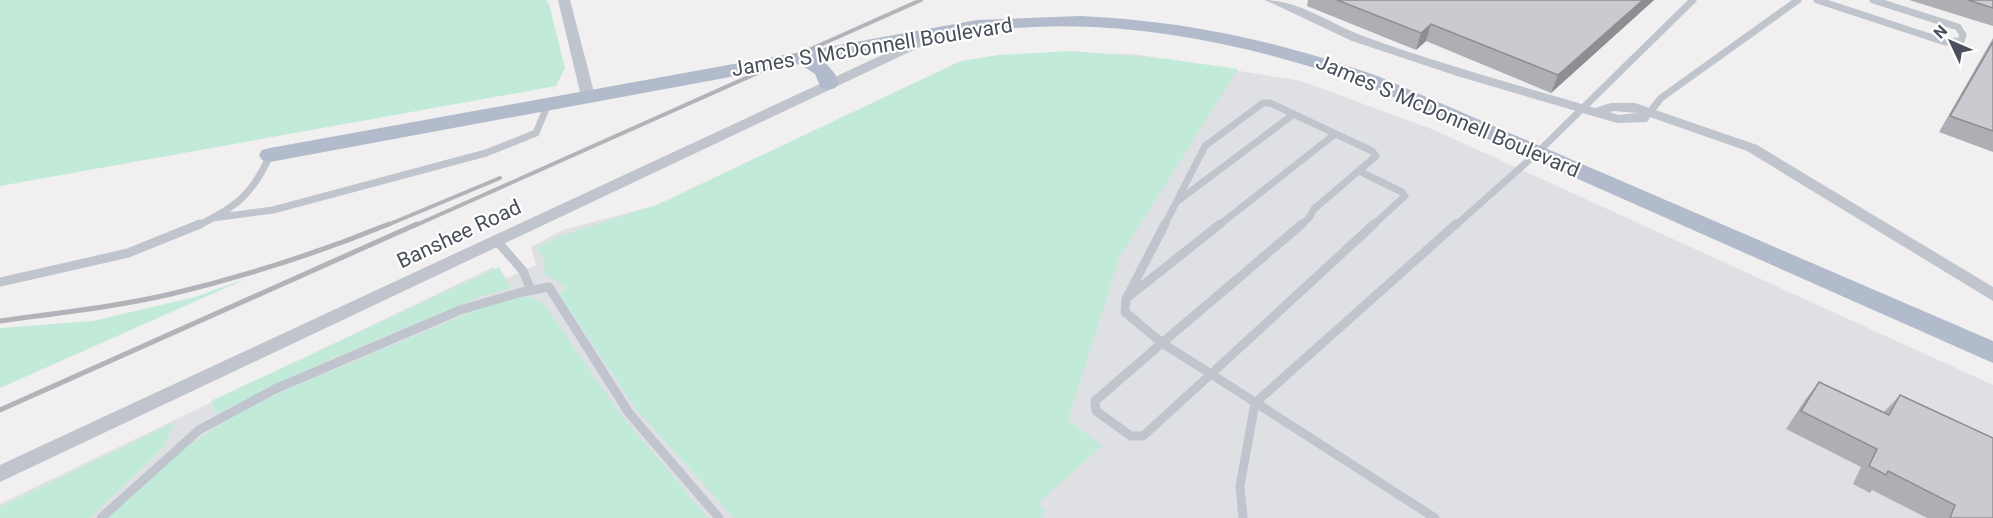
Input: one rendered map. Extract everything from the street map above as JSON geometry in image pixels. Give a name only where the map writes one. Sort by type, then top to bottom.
[{"type":"main road","name":"James S McDonnell Boulevard","points":[[270,155],[986,25],[1080,21],[1144,25],[1213,34],[1275,48],[1345,70],[1993,353]]},
{"type":"main road","points":[[801,57],[818,66],[826,74],[828,84]]},
{"type":"street","points":[[564,0],[588,96]]},
{"type":"street","points":[[1272,0],[1358,38],[1462,74],[1598,111],[1617,119],[1642,119],[1648,112],[1752,148],[1993,295]]},
{"type":"street","name":"Banshee Road","points":[[0,474],[497,242],[936,33]]},
{"type":"lane","points":[[1242,518],[1240,486],[1255,403],[1538,153],[1694,0]]},
{"type":"lane","points":[[1648,112],[1661,98],[1798,0]]},
{"type":"lane","points":[[1817,0],[1946,42],[1961,41],[1963,35],[1958,27],[1873,0]]},
{"type":"lane","points":[[1359,171],[1402,192],[1405,196],[1211,374],[1143,436],[1131,436],[1096,411],[1095,401],[1162,342],[1309,218],[1314,209],[1376,156],[1372,151],[1270,103],[1263,103],[1204,146],[1126,299],[1125,312],[1138,326],[1162,342],[1211,374],[1255,403],[1435,518]]},
{"type":"lane","points":[[213,218],[273,210],[486,153],[536,133],[548,104]]},
{"type":"lane","points":[[1175,202],[1294,114]]},
{"type":"lane","points":[[1126,299],[1335,134]]},
{"type":"lane","points":[[0,282],[93,263],[174,238],[213,218],[248,195],[270,155]]},
{"type":"lane","points":[[497,242],[523,271],[531,290]]},
{"type":"lane","points":[[101,518],[198,430],[275,389],[460,310],[531,290],[549,288],[629,413],[719,518]]},
{"type":"shaded area","points":[[1067,53],[1133,54],[1301,81],[1434,130],[1993,385],[1993,518],[0,518],[0,504],[493,267],[505,279],[536,265],[531,247],[563,230],[657,205],[961,61]]},
{"type":"green space","points":[[0,0],[546,0],[549,4],[565,68],[556,86],[0,186]]},
{"type":"green space","points":[[1072,51],[1167,59],[1238,69],[1119,258],[1068,420],[1102,446],[1038,503],[1045,510],[1042,518],[734,518],[636,409],[559,294],[567,288],[543,272],[546,263],[537,248],[558,237],[657,205],[961,61],[998,55]]},
{"type":"green space","points":[[499,267],[511,288],[476,298],[320,364],[216,414],[211,401]]},
{"type":"green space","points":[[248,278],[0,388],[0,328],[93,321],[195,297]]},
{"type":"green space","points":[[531,297],[544,304],[621,415],[708,518],[107,518],[184,449],[232,416],[281,392],[472,312],[508,298]]},
{"type":"green space","points":[[175,422],[164,447],[90,518],[0,518],[0,507]]},
{"type":"building","points":[[1337,0],[1643,0],[1558,75],[1431,24],[1421,33]]},
{"type":"building","points":[[1968,0],[1993,0],[1993,8]]},
{"type":"building","points":[[1993,42],[1993,131],[1950,116]]},
{"type":"building","points":[[1819,382],[1889,415],[1900,395],[1993,438],[1993,518],[1950,518],[1955,505],[1888,471],[1886,475],[1869,466],[1877,449],[1801,411]]},
{"type":"railway","points":[[414,226],[921,0]]},
{"type":"railway","points":[[385,226],[500,178]]},
{"type":"railway","points":[[0,321],[107,306],[171,294],[282,263],[389,224]]},
{"type":"railway","points":[[0,410],[417,224]]}]
